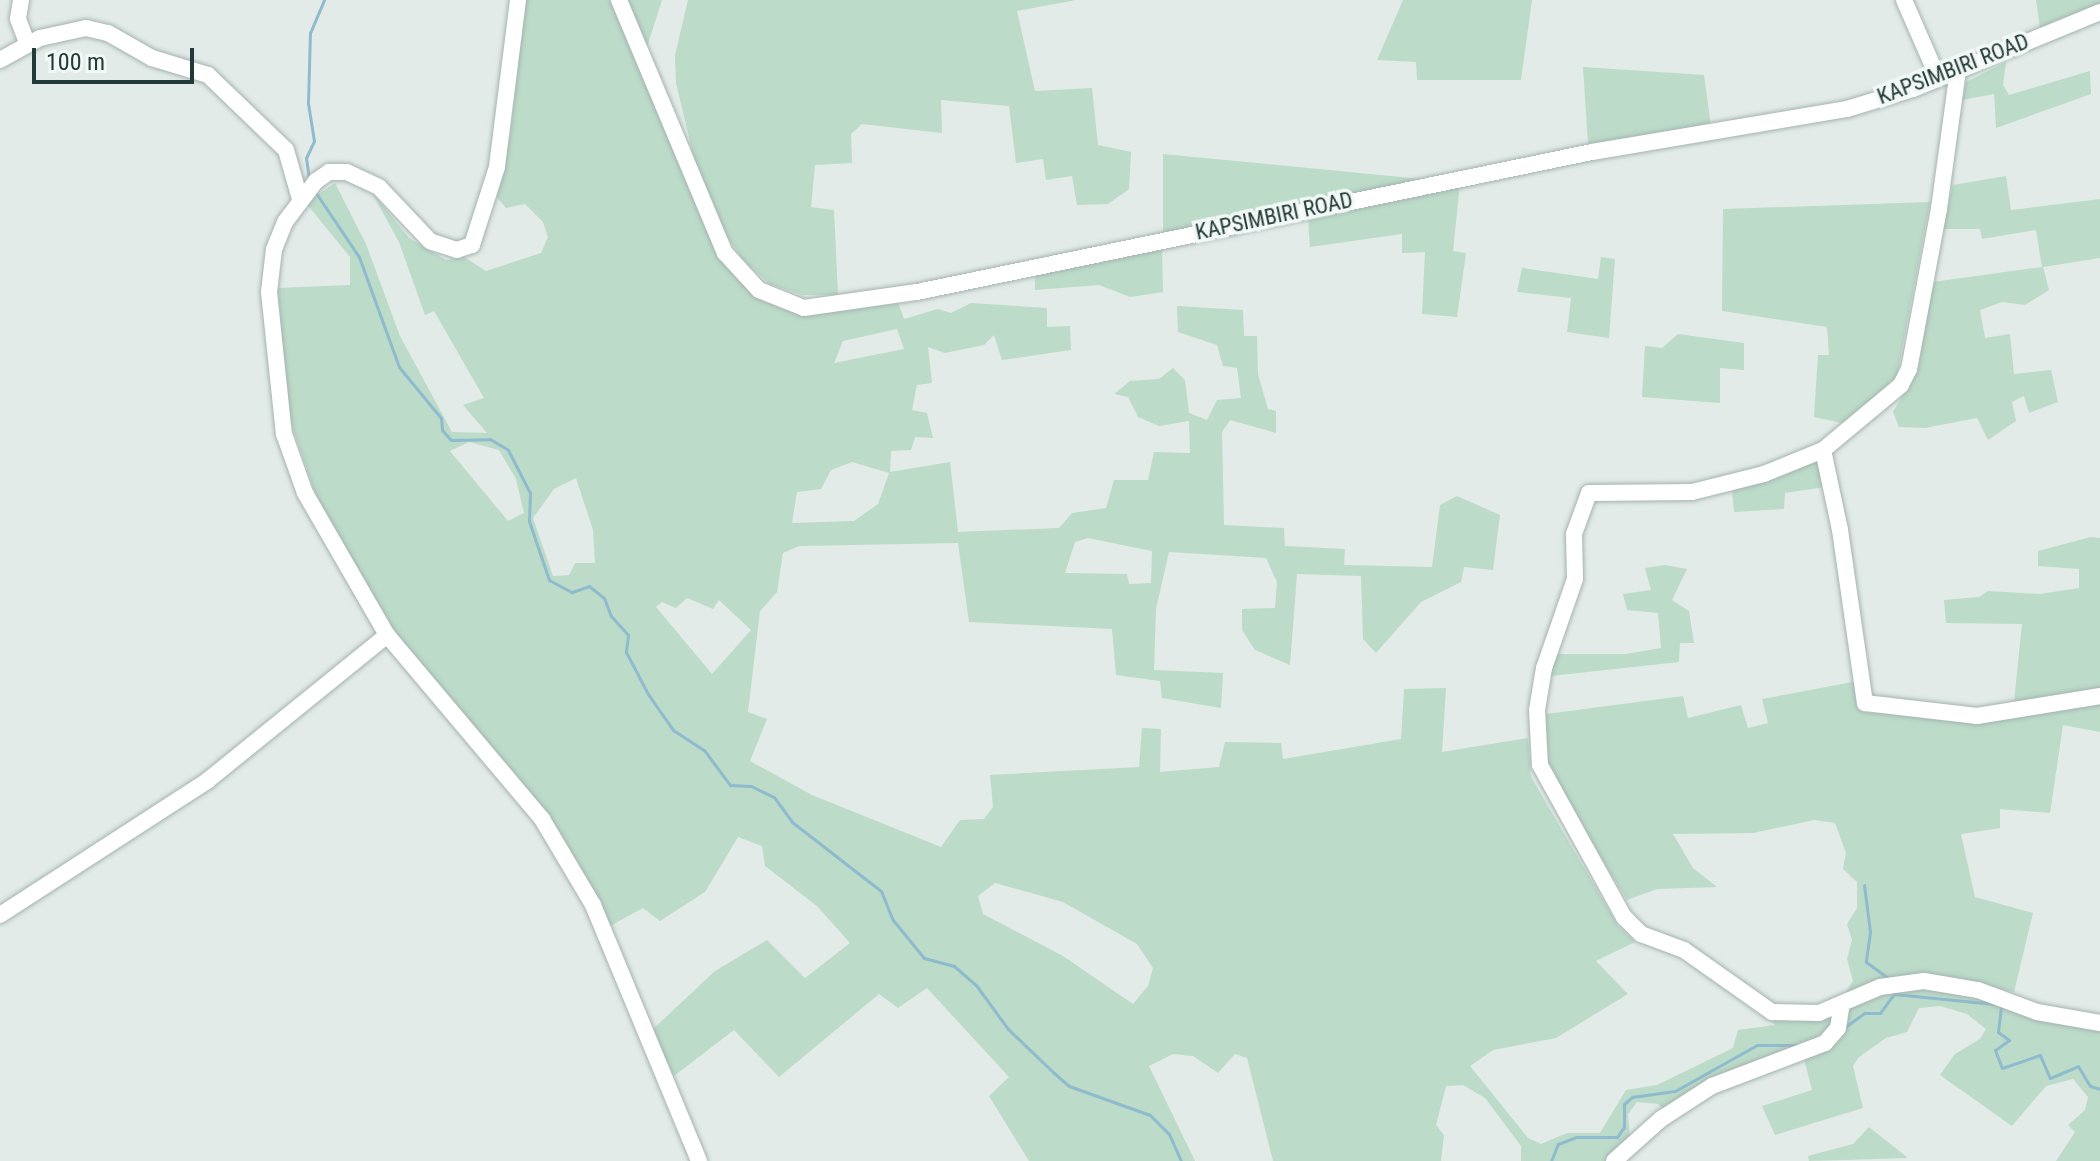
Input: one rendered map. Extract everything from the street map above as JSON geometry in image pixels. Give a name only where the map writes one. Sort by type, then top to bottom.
[{"type":"street","points":[[21,0],[18,19],[27,43]]},
{"type":"street","points":[[518,0],[497,167],[472,245],[457,250],[430,241],[379,187],[358,174],[329,172],[307,191],[278,237],[270,268],[284,434],[305,493],[387,635],[508,774],[565,856],[593,905],[699,1161]]},
{"type":"street","name":"KAPSIMBIRI ROAD","points":[[619,0],[725,253],[759,290],[804,308],[917,292],[1592,152],[1809,117],[1938,78],[2100,12]]},
{"type":"street","points":[[1904,0],[1938,78]]},
{"type":"street","points":[[0,60],[27,43],[54,33],[96,29],[152,58],[208,75],[286,150],[307,191]]},
{"type":"street","points":[[1958,70],[1909,369],[1888,401],[1823,450],[1729,486],[1692,492],[1589,493],[1574,534],[1572,590],[1544,668],[1536,730],[1546,781],[1601,882],[1641,934],[1684,950],[1772,1012],[1803,1015],[1841,1008],[1880,987],[1924,981],[1978,990],[2037,1012],[2100,1023]]},
{"type":"street","points":[[1823,450],[1840,530],[1865,703],[1977,716],[2100,696]]},
{"type":"street","points":[[0,915],[207,781],[387,635]]},
{"type":"street","points":[[1614,1161],[1661,1119],[1712,1086],[1825,1043],[1838,1028],[1841,1008]]},
{"type":"green space","points":[[526,0],[610,0],[721,257],[739,281],[770,302],[897,300],[904,319],[938,309],[951,313],[971,303],[1047,308],[1047,327],[1070,326],[1071,350],[1002,360],[994,335],[984,345],[945,353],[928,347],[932,383],[917,385],[912,410],[927,413],[933,438],[915,437],[911,450],[891,451],[890,472],[950,462],[958,532],[1059,528],[1072,513],[1106,508],[1114,480],[1148,480],[1154,452],[1190,453],[1189,421],[1159,426],[1138,417],[1128,397],[1114,394],[1130,381],[1159,379],[1173,368],[1185,380],[1189,413],[1207,420],[1217,400],[1241,398],[1237,368],[1223,366],[1217,345],[1178,332],[1177,306],[1243,310],[1244,336],[1257,336],[1258,374],[1268,409],[1276,411],[1276,433],[1230,420],[1222,432],[1224,525],[1284,528],[1285,546],[1345,549],[1344,565],[1432,567],[1440,505],[1457,496],[1500,515],[1493,570],[1464,567],[1461,582],[1421,602],[1376,653],[1363,639],[1361,576],[1297,574],[1290,665],[1255,650],[1242,630],[1242,609],[1275,608],[1277,582],[1266,558],[1169,552],[1156,609],[1154,670],[1223,673],[1221,708],[1162,698],[1160,681],[1116,675],[1112,629],[969,622],[958,543],[799,546],[783,553],[777,592],[760,611],[748,712],[767,719],[750,761],[812,795],[941,847],[960,820],[984,819],[993,807],[990,775],[1139,767],[1142,728],[1161,729],[1160,772],[1219,767],[1225,742],[1281,743],[1283,759],[1401,739],[1404,689],[1446,688],[1442,752],[1528,738],[1531,777],[1618,926],[1635,942],[1596,961],[1628,994],[1556,1038],[1493,1050],[1470,1066],[1528,1138],[1541,1144],[1567,1133],[1600,1133],[1626,1090],[1657,1085],[1733,1048],[1738,1030],[1775,1025],[1764,1015],[1791,1021],[1837,1013],[1830,1033],[1664,1110],[1658,1104],[1637,1102],[1628,1114],[1630,1139],[1608,1161],[1521,1161],[1521,1146],[1485,1098],[1463,1085],[1446,1086],[1436,1125],[1444,1135],[1441,1161],[1273,1161],[1247,1058],[1235,1054],[1218,1073],[1193,1056],[1173,1054],[1149,1066],[1195,1161],[1029,1161],[989,1096],[1009,1077],[927,988],[898,1008],[879,994],[779,1077],[734,1030],[674,1076],[652,1030],[715,971],[767,940],[805,978],[850,943],[817,906],[765,866],[762,846],[738,837],[705,892],[660,921],[643,908],[610,926],[550,817],[394,631],[323,515],[287,412],[278,288],[350,285],[350,257],[306,203],[335,183],[366,244],[400,336],[452,432],[487,433],[463,405],[484,398],[434,311],[425,315],[399,242],[371,191],[409,238],[446,260],[464,257],[486,271],[541,253],[548,237],[543,222],[525,204],[506,208],[497,197],[510,137]],"holes":[[[897,329],[904,349],[834,363],[843,341]],[[469,442],[499,450],[516,479],[524,513],[508,521],[450,451]],[[852,462],[889,473],[878,504],[854,521],[792,523],[797,492],[821,489],[831,470]],[[576,478],[593,530],[595,563],[575,563],[569,575],[553,576],[533,518],[554,489]],[[1088,538],[1152,551],[1151,583],[1129,584],[1127,574],[1065,573],[1075,542]],[[687,598],[713,609],[719,600],[751,630],[712,674],[656,607],[662,602],[676,608]],[[995,883],[1063,902],[1137,944],[1153,968],[1148,986],[1133,1004],[1063,956],[983,914],[978,896]]]},
{"type":"green space","points":[[627,0],[662,0],[646,50]]},
{"type":"green space","points":[[688,0],[1076,0],[1017,11],[1035,91],[1092,88],[1098,145],[1131,152],[1129,189],[1108,204],[1077,205],[1072,176],[1046,180],[1043,159],[1016,163],[1009,106],[941,100],[942,133],[862,124],[851,134],[852,163],[815,165],[811,207],[834,210],[838,295],[802,295],[770,284],[743,260],[719,225],[695,162],[676,83],[675,55]]},
{"type":"green space","points":[[1403,0],[1532,0],[1521,80],[1417,80],[1416,62],[1377,60]]},
{"type":"green space","points":[[2036,0],[2100,0],[2100,10],[2040,28]]},
{"type":"green space","points":[[2006,62],[2003,85],[2009,95],[2090,71],[2091,94],[1996,128],[1994,94],[1962,100],[1966,82]]},
{"type":"green space","points":[[1583,67],[1704,75],[1711,126],[1588,144]]},
{"type":"green space","points":[[1163,154],[1421,179],[1163,234]]},
{"type":"green space","points":[[2006,176],[2011,210],[2100,199],[2100,258],[2043,267],[2049,290],[2025,305],[2002,302],[1980,310],[1985,338],[2010,334],[2014,374],[2051,370],[2058,402],[2029,413],[2024,396],[2012,402],[2016,421],[1988,440],[1977,418],[1925,428],[1899,427],[1893,412],[1918,369],[1933,282],[2042,267],[2036,230],[1982,239],[1980,229],[1943,229],[1953,185]]},
{"type":"green space","points":[[1460,183],[1453,251],[1466,253],[1457,317],[1422,314],[1425,252],[1402,253],[1402,234],[1310,247],[1308,218]]},
{"type":"green space","points":[[1930,202],[1897,376],[1847,424],[1814,417],[1818,355],[1829,355],[1827,327],[1722,311],[1723,209]]},
{"type":"green space","points":[[1162,248],[1163,292],[1130,297],[1099,285],[1035,290],[1035,269]]},
{"type":"green space","points":[[1601,257],[1615,259],[1609,338],[1567,332],[1571,298],[1517,292],[1522,268],[1598,279]]},
{"type":"green space","points":[[1678,334],[1744,343],[1744,370],[1720,368],[1720,403],[1642,397],[1645,346],[1662,348]]},
{"type":"green space","points":[[1821,458],[1825,487],[1785,493],[1784,509],[1734,512],[1732,491]]},
{"type":"green space","points":[[2091,537],[2100,538],[2100,691],[2014,702],[2022,624],[1946,623],[1944,600],[1979,597],[1988,591],[2040,594],[2079,588],[2079,569],[2038,566],[2038,551]]},
{"type":"green space","points":[[1665,565],[1687,569],[1672,600],[1689,611],[1694,643],[1680,643],[1679,662],[1551,676],[1556,654],[1626,654],[1661,648],[1658,613],[1627,610],[1623,594],[1651,590],[1645,568]]},
{"type":"green space","points":[[1858,681],[1862,709],[1870,713],[2100,704],[2100,732],[2063,725],[2050,813],[2000,809],[2000,828],[1961,834],[1975,897],[2033,913],[2014,992],[1928,975],[1845,993],[1853,981],[1847,959],[1852,940],[1847,924],[1857,908],[1857,882],[1843,869],[1846,853],[1835,823],[1814,820],[1753,833],[1673,834],[1693,868],[1717,887],[1657,889],[1627,900],[1566,801],[1547,760],[1546,714],[1683,696],[1688,718],[1741,705],[1748,728],[1768,723],[1762,699]]},
{"type":"green space","points":[[1940,986],[2100,1029],[2100,1161],[2056,1161],[2075,1132],[2068,1125],[2085,1110],[2088,1097],[2073,1079],[2046,1086],[2012,1126],[1940,1075],[1955,1054],[1980,1039],[1986,1029],[1967,1014],[1940,1006],[1919,1008],[1907,1032],[1886,1038],[1859,1057],[1853,1066],[1863,1108],[1775,1135],[1762,1106],[1812,1090],[1804,1059],[1834,1046],[1845,1010],[1885,991]]},
{"type":"green space","points":[[1869,1127],[1908,1158],[1809,1161],[1808,1156],[1853,1144]]},
{"type":"waterway","points":[[309,179],[306,158],[314,141],[308,103],[310,33],[324,0]]},
{"type":"waterway","points":[[316,193],[359,257],[399,367],[441,418],[442,430],[451,440],[490,439],[508,450],[530,493],[529,521],[549,580],[572,592],[589,586],[604,598],[611,616],[628,635],[626,652],[648,694],[673,730],[704,750],[730,785],[751,786],[774,797],[792,822],[881,891],[893,920],[924,958],[954,966],[976,985],[1008,1029],[1069,1086],[1150,1115],[1169,1134],[1181,1161]]},
{"type":"waterway","points":[[1864,885],[1870,932],[1866,962],[1889,979]]},
{"type":"waterway","points":[[1845,1027],[1864,1013],[1880,1013],[1894,994],[1995,1004]]},
{"type":"waterway","points":[[2001,1007],[1998,1032],[2009,1040],[1995,1050],[2002,1068],[2040,1055],[2050,1078],[2078,1066],[2090,1086],[2100,1089]]},
{"type":"waterway","points":[[1551,1161],[1558,1144],[1576,1137],[1617,1137],[1624,1127],[1624,1104],[1632,1097],[1675,1091],[1757,1045],[1798,1045]]}]
